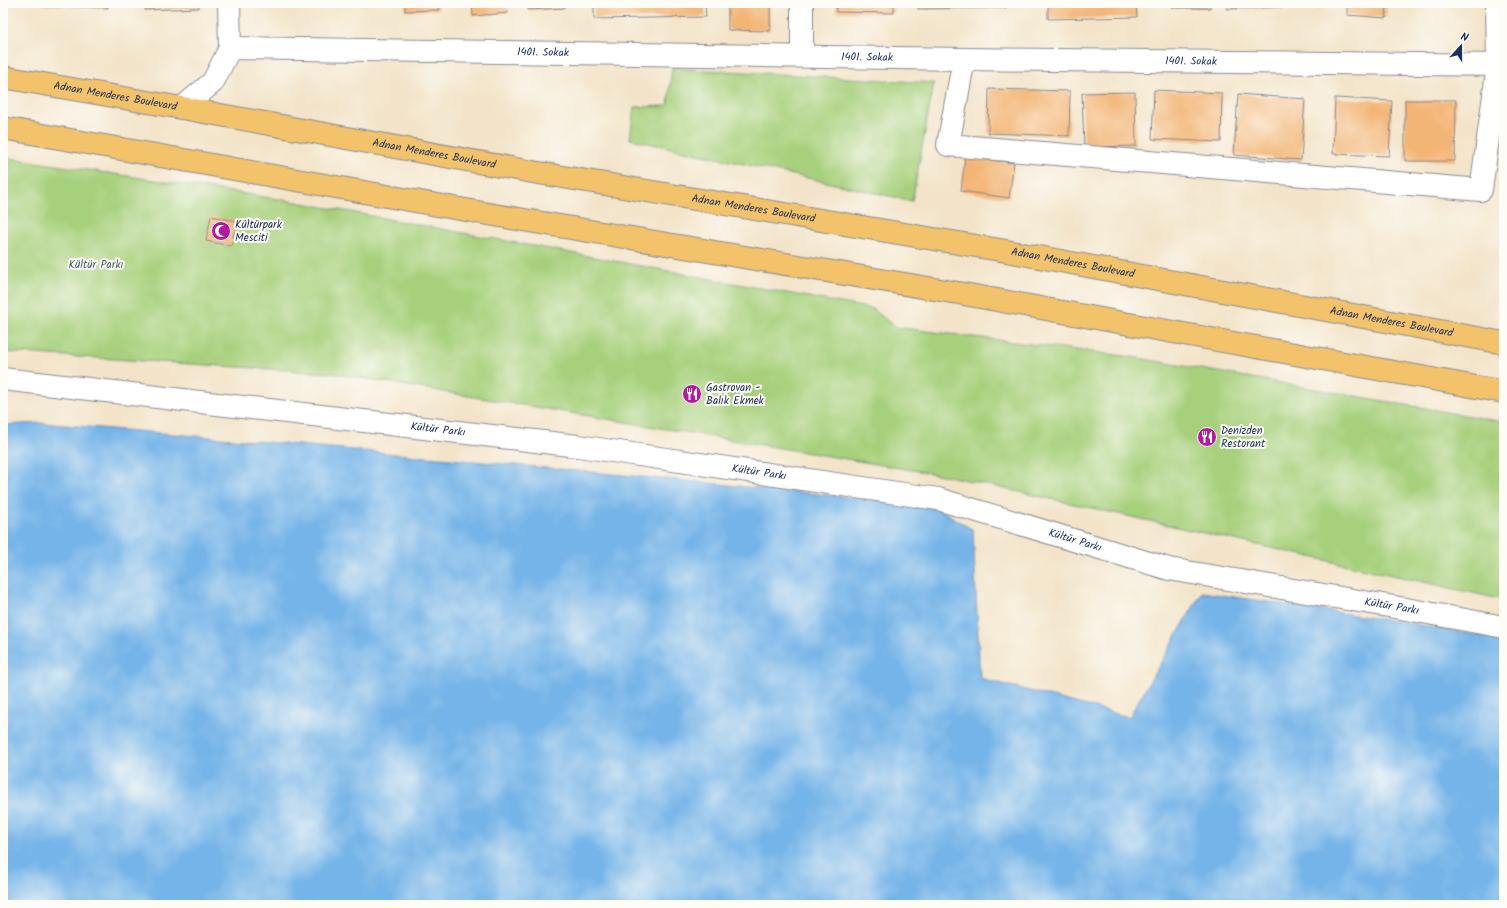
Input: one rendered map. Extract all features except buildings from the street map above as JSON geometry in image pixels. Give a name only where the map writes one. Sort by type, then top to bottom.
[{"type":"main road","name":"Adnan Menderes Boulevard","points":[[3,77],[527,171],[1012,252],[1504,343]]},
{"type":"main road","points":[[3,128],[494,215],[958,293],[1504,392]]},
{"type":"street","points":[[182,108],[213,82],[230,48],[229,3]]},
{"type":"street","points":[[802,3],[802,56]]},
{"type":"street","points":[[964,59],[948,146],[1481,190],[1501,65],[1497,3]]},
{"type":"street","name":"1401. Sokak","points":[[230,48],[1501,65]]},
{"type":"street","name":"Kültür Parkı","points":[[3,379],[578,446],[938,499],[1169,568],[1504,627]]},
{"type":"green space","points":[[672,68],[934,83],[912,201],[630,139],[634,107],[668,106]]},
{"type":"green space","name":"Kültür Parkı","points":[[3,157],[291,201],[873,309],[895,327],[1132,357],[1504,422],[1504,600],[948,476],[331,373],[3,352]]},
{"type":"water","points":[[40,423],[245,440],[699,482],[935,506],[973,530],[980,678],[1129,717],[1202,592],[1414,624],[1504,640],[1504,905],[3,905],[3,425]]},
{"type":"place","name":"Kültürpark Mesciti","points":[[221,231]]},
{"type":"place","name":"Gastrovan - Balık Ekmek","points":[[692,394]]},
{"type":"place","name":"Denizden Restorant","points":[[1207,437]]}]
